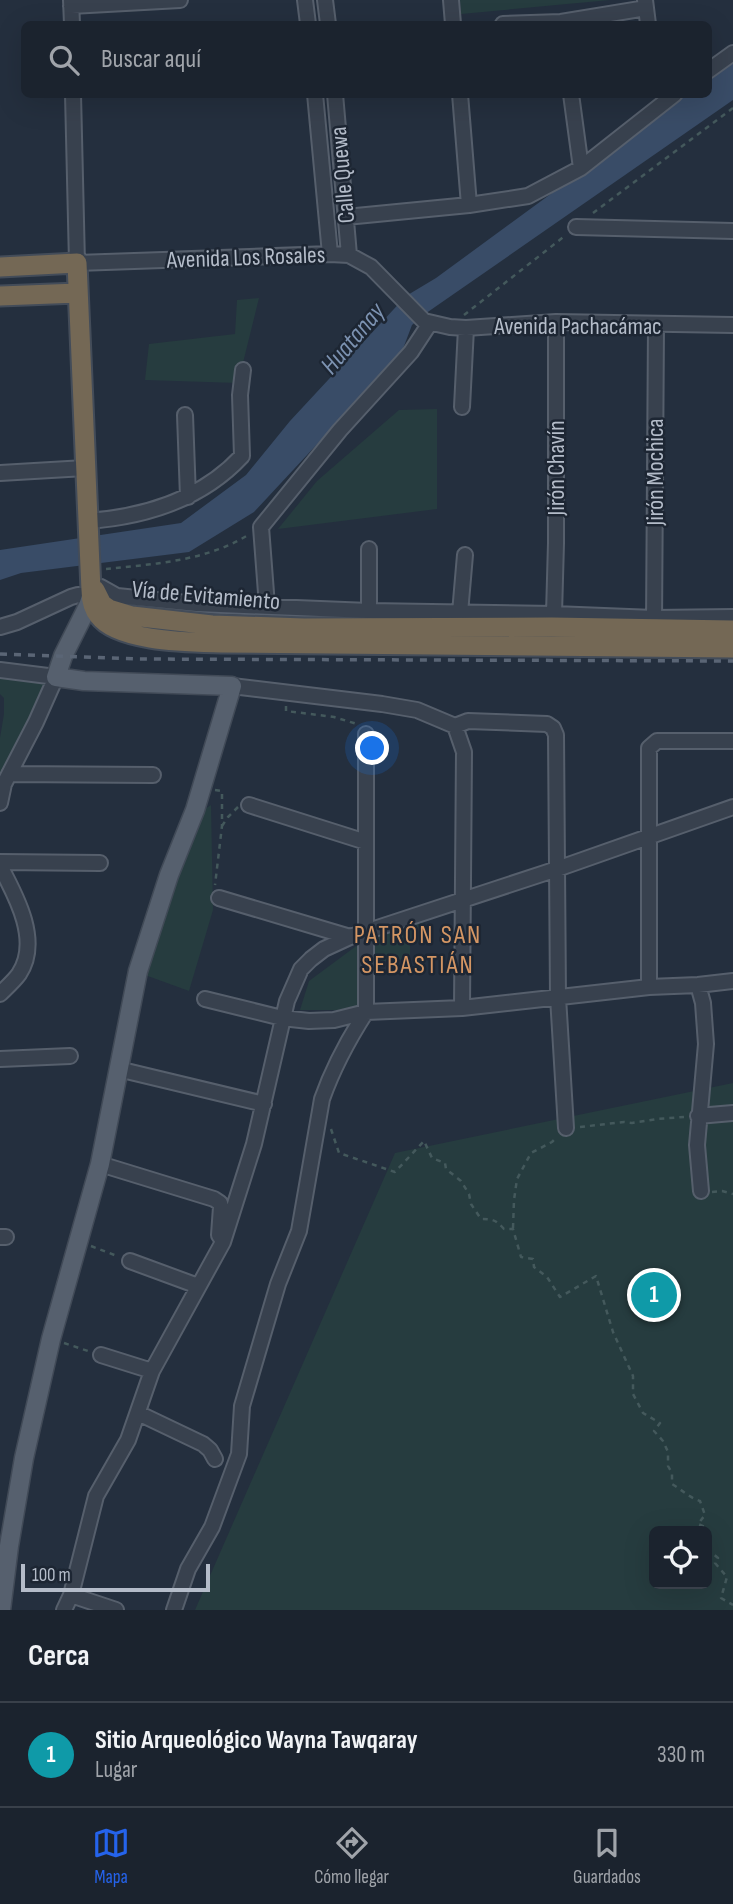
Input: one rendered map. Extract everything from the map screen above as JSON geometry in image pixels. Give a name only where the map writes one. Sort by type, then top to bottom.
[{"type":"highway","points":[[0,267],[77,263],[91,578]]},
{"type":"highway","points":[[0,296],[78,293]]},
{"type":"highway","name":"Vía de Evitamiento","points":[[91,578],[102,604],[108,609],[132,615],[212,625],[317,628],[654,623],[733,630]]},
{"type":"highway","name":"Vía de Evitamiento","points":[[91,578],[98,616],[109,626],[153,640],[733,648]]},
{"type":"main road","points":[[1,1610],[24,1458],[51,1339],[100,1164],[138,971],[169,876],[195,810],[232,686],[84,681],[56,677],[63,656],[88,606],[91,578]]},
{"type":"street","points":[[72,21],[71,3],[180,0]]},
{"type":"street","points":[[305,0],[308,21]]},
{"type":"street","points":[[325,0],[328,21]]},
{"type":"street","points":[[451,0],[453,21]]},
{"type":"street","points":[[571,21],[645,4]]},
{"type":"street","points":[[712,69],[733,53]]},
{"type":"street","points":[[73,98],[77,263]]},
{"type":"street","name":"Calle Quewa","points":[[315,98],[330,254]]},
{"type":"street","name":"Calle Quewa","points":[[335,98],[349,255]]},
{"type":"street","points":[[460,98],[469,205]]},
{"type":"street","points":[[572,98],[581,168]]},
{"type":"street","points":[[346,217],[469,205],[528,196],[581,168],[660,100]]},
{"type":"street","points":[[576,227],[733,231]]},
{"type":"street","name":"Avenida Los Rosales","points":[[77,263],[349,255],[371,267],[427,322]]},
{"type":"street","points":[[267,606],[261,527],[341,430],[411,352],[427,322]]},
{"type":"street","name":"Avenida Pachacámac","points":[[427,322],[466,328],[555,322],[733,325]]},
{"type":"street","name":"Jirón Chavín","points":[[554,614],[555,322]]},
{"type":"street","name":"Jirón Mochica","points":[[654,623],[656,325]]},
{"type":"street","points":[[462,407],[466,328]]},
{"type":"street","points":[[87,525],[165,506],[188,497],[228,471],[242,456],[240,395],[243,370]]},
{"type":"street","points":[[186,415],[188,497]]},
{"type":"street","points":[[0,473],[85,468]]},
{"type":"street","points":[[369,550],[369,611]]},
{"type":"street","points":[[460,613],[465,555]]},
{"type":"street","points":[[0,627],[78,595],[91,578],[117,596],[197,604],[369,611],[554,614],[654,623],[733,618]]},
{"type":"street","points":[[0,670],[56,677],[9,774],[0,803]]},
{"type":"street","points":[[232,686],[417,710],[455,726],[468,721],[547,724],[553,728],[556,735],[558,997],[566,1128]]},
{"type":"street","points":[[455,726],[464,752],[462,1008]]},
{"type":"street","points":[[174,1610],[188,1569],[212,1527],[239,1454],[242,1406],[278,1284],[299,1231],[322,1099],[348,1040],[366,1012],[366,734]]},
{"type":"street","points":[[649,987],[649,748],[657,741],[733,741]]},
{"type":"street","points":[[9,774],[153,775]]},
{"type":"street","points":[[249,805],[366,842]]},
{"type":"street","points":[[65,1610],[96,1496],[128,1440],[152,1371],[223,1242],[264,1104],[282,1018],[301,969],[324,949],[350,937],[557,869],[733,807]]},
{"type":"street","points":[[0,994],[19,974],[27,956],[28,936],[14,893],[0,864],[100,863]]},
{"type":"street","points":[[219,898],[350,937]]},
{"type":"street","points":[[205,999],[282,1018],[309,1021],[334,1020],[366,1012],[462,1008],[649,987],[733,981]]},
{"type":"street","points":[[698,985],[703,1003],[706,1044],[697,1145],[701,1191]]},
{"type":"street","points":[[0,1059],[70,1056]]},
{"type":"street","points":[[118,1069],[264,1104]]},
{"type":"street","points":[[698,1116],[733,1113]]},
{"type":"street","points":[[100,1164],[214,1199],[221,1207],[219,1235],[223,1242]]},
{"type":"street","points":[[130,1261],[198,1286]]},
{"type":"street","points":[[101,1355],[152,1371]]},
{"type":"street","points":[[138,1413],[204,1444],[215,1459]]},
{"type":"street","points":[[71,1595],[116,1610]]},
{"type":"path","points":[[91,578],[185,559],[235,543],[261,527]]},
{"type":"path","points":[[285,692],[286,711],[334,717],[363,725],[366,734]]},
{"type":"path","points":[[212,793],[216,789],[222,791],[222,826],[215,884],[219,898]]},
{"type":"path","points":[[222,826],[237,808],[249,805]]},
{"type":"path","points":[[698,1116],[566,1128],[552,1142],[531,1153],[526,1161],[517,1179],[513,1229],[522,1257],[533,1259],[534,1267],[547,1277],[560,1297],[596,1276],[613,1332],[633,1376],[633,1394],[643,1413],[660,1423],[654,1431],[668,1452],[668,1466],[673,1484],[703,1504],[705,1515],[698,1524],[703,1526]]},
{"type":"path","points":[[330,1124],[339,1153],[395,1172],[424,1140],[432,1158],[445,1163],[446,1169],[461,1181],[481,1219],[496,1220],[504,1229],[513,1229]]},
{"type":"path","points":[[701,1191],[733,1194]]},
{"type":"path","points":[[77,1241],[130,1261]]},
{"type":"path","points":[[51,1339],[101,1355]]},
{"type":"path","points":[[712,1553],[718,1558],[715,1563],[727,1577],[721,1598],[733,1605]]},
{"type":"green space","points":[[460,0],[610,0],[461,14]]},
{"type":"green space","points":[[259,298],[238,383],[145,380],[149,344],[235,334],[237,300]]},
{"type":"green space","points":[[437,409],[437,509],[278,529],[317,481],[399,410]]},
{"type":"green space","points":[[0,676],[36,679],[45,683],[41,699],[0,790],[0,738],[4,698],[0,694]]},
{"type":"green space","points":[[211,805],[213,910],[189,991],[145,975],[196,815]]},
{"type":"green space","points":[[422,917],[425,941],[410,942],[410,959],[372,962],[372,936]]},
{"type":"green space","points":[[363,941],[362,1010],[300,1010],[309,981]]},
{"type":"green space","points":[[733,1083],[733,1610],[195,1610],[395,1153]]},
{"type":"water","points":[[733,60],[733,100],[422,316],[412,325],[401,354],[254,512],[189,552],[21,573],[0,580],[0,550],[181,523],[246,475],[290,421],[406,296],[436,278],[682,98],[712,98],[712,76]]},
{"type":"railway","points":[[0,654],[137,659],[733,661]]},
{"type":"place","name":"Sitio Arqueológico Wayna Tawqaray","points":[[654,1295]]},
{"type":"district","name":"PATRÓN SAN SEBASTIÁN","points":[[418,948]]},
{"type":"water label","name":"Huatanay","points":[[352,338]]}]
